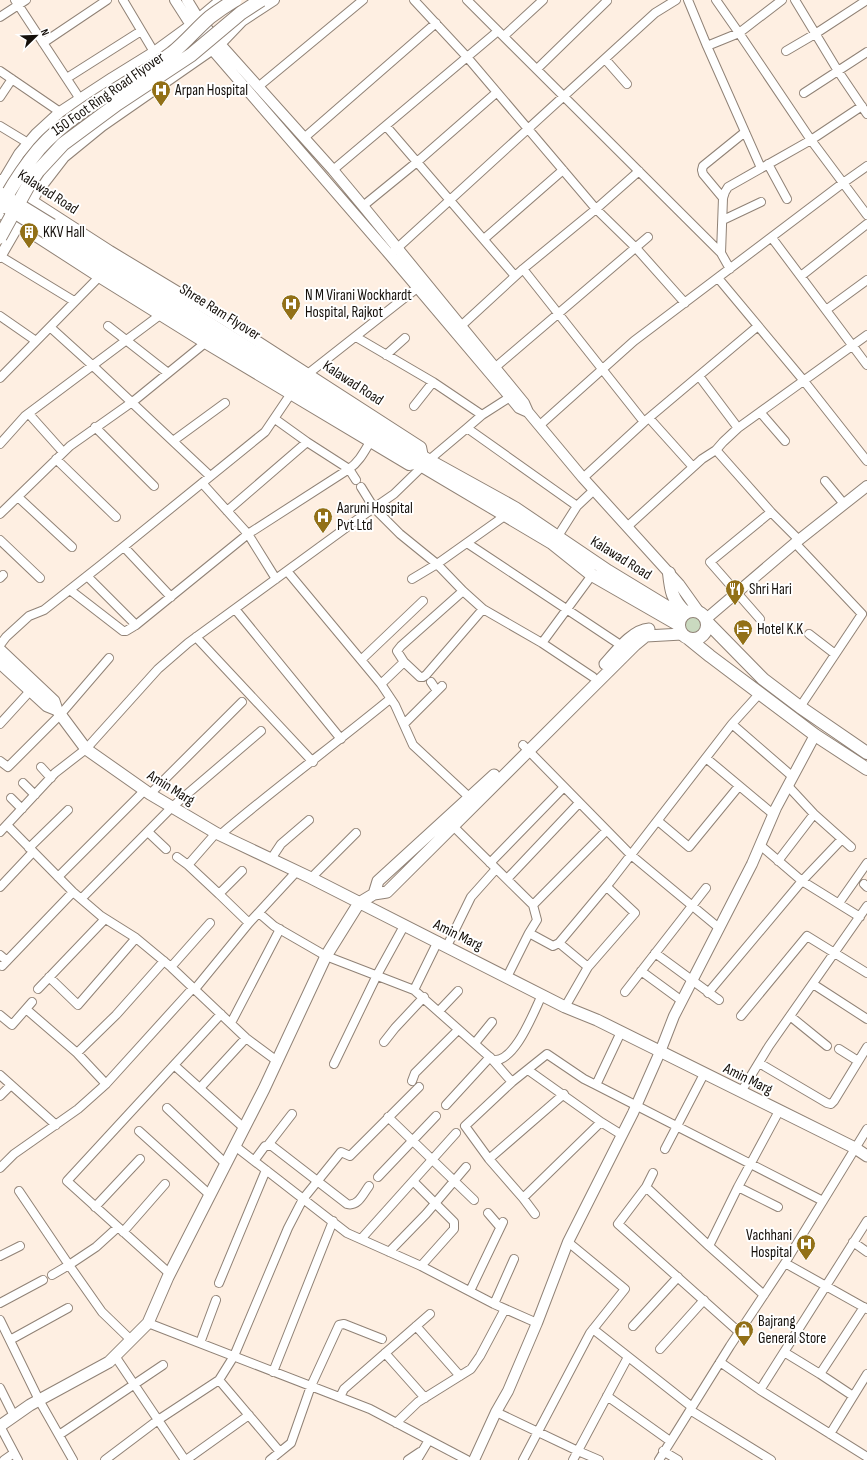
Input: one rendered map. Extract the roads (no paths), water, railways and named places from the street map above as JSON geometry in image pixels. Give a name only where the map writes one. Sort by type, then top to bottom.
[{"type":"highway","name":"150 Foot Ring Road Flyover","points":[[0,208],[10,189],[39,149],[62,128],[94,104],[172,53],[192,36],[209,18],[235,0]]},
{"type":"highway","name":"150 Foot Ring Road Flyover","points":[[0,237],[38,171],[63,144],[117,104],[191,55],[241,13],[261,0]]},
{"type":"main road","name":"Shree Ram Flyover","points":[[1,185],[419,459]]},
{"type":"main road","name":"Shree Ram Flyover","points":[[0,203],[243,357],[419,459]]},
{"type":"main road","name":"Kalawad Road","points":[[419,459],[552,543],[592,575],[683,626]]},
{"type":"main road","name":"Kalawad Road","points":[[419,459],[515,508],[558,536],[683,626],[710,656],[815,735],[867,769]]},
{"type":"main road","points":[[669,573],[672,593],[678,605],[683,626],[699,639],[706,633],[704,618]]},
{"type":"main road","points":[[374,894],[378,881],[526,747],[635,645],[646,636],[683,626],[695,611],[704,618],[763,680],[867,753]]},
{"type":"main road","points":[[0,1426],[39,1400],[109,1362],[148,1323],[170,1274],[277,1061],[326,956],[359,903],[374,894],[387,892],[630,638],[645,630],[683,626]]},
{"type":"main road","points":[[710,656],[723,639]]},
{"type":"main road","name":"Amin Marg","points":[[0,650],[54,700],[59,712],[86,748],[147,792],[218,834],[311,878],[404,926],[442,943],[542,995],[621,1032],[855,1148],[867,1156]]},
{"type":"main road","name":"Amin Marg","points":[[0,663],[47,706],[59,712]]},
{"type":"street","points":[[0,17],[16,3],[26,0]]},
{"type":"street","points":[[43,43],[107,0]]},
{"type":"street","points":[[123,0],[154,52]]},
{"type":"street","points":[[175,0],[461,326],[510,397],[519,408],[528,412]]},
{"type":"street","points":[[187,0],[195,22]]},
{"type":"street","points":[[1,185],[19,154],[36,134],[60,112],[154,52],[195,22],[221,0]]},
{"type":"street","points":[[74,302],[0,256],[20,224],[37,192],[64,157],[102,126],[216,46],[242,21],[274,0]]},
{"type":"street","points":[[258,87],[363,0]]},
{"type":"street","points":[[414,0],[467,57],[596,209],[636,248],[685,303]]},
{"type":"street","points":[[333,170],[467,57],[501,34],[543,0]]},
{"type":"street","points":[[537,69],[607,0]]},
{"type":"street","points":[[394,251],[655,13],[676,0]]},
{"type":"street","points":[[688,0],[745,132],[764,166],[787,199]]},
{"type":"street","points":[[716,0],[811,140],[867,215]]},
{"type":"street","points":[[707,46],[739,33],[782,0]]},
{"type":"street","points":[[721,253],[724,198],[728,187],[865,109],[838,71],[795,0]]},
{"type":"street","points":[[786,51],[867,0]]},
{"type":"street","points":[[470,1],[501,34],[721,253],[730,269]]},
{"type":"street","points":[[16,3],[80,99]]},
{"type":"street","points":[[304,138],[436,24]]},
{"type":"street","points":[[67,78],[141,31]]},
{"type":"street","points":[[216,46],[258,87],[333,170],[363,206],[417,288],[524,403],[528,412],[583,478],[683,588],[704,618],[737,593],[797,541],[867,486]]},
{"type":"street","points":[[804,93],[867,52]]},
{"type":"street","points":[[605,59],[628,84]]},
{"type":"street","points":[[0,71],[60,112]]},
{"type":"street","points":[[0,97],[12,79]]},
{"type":"street","points":[[363,206],[417,162],[496,92]]},
{"type":"street","points":[[0,126],[28,143]]},
{"type":"street","points":[[386,126],[515,276]]},
{"type":"street","points":[[724,198],[703,174],[703,166],[745,132]]},
{"type":"street","points":[[540,425],[634,341],[867,166]]},
{"type":"street","points":[[484,239],[563,170]]},
{"type":"street","points":[[461,326],[523,268],[596,209],[639,171]]},
{"type":"street","name":"Kalawad Road","points":[[0,213],[20,224],[99,277],[160,315],[290,395],[409,465],[419,459],[421,447],[309,373],[110,251],[32,200],[1,185]]},
{"type":"street","points":[[723,220],[761,202]]},
{"type":"street","points":[[801,276],[867,224]]},
{"type":"street","points":[[492,370],[648,237]]},
{"type":"street","points":[[772,238],[867,365]]},
{"type":"street","points":[[523,268],[602,369],[647,420],[693,467]]},
{"type":"street","points":[[0,378],[99,277]]},
{"type":"street","points":[[718,278],[804,380],[867,461]]},
{"type":"street","points":[[826,310],[867,280]]},
{"type":"street","points":[[309,373],[417,288]]},
{"type":"street","points":[[0,444],[29,414],[126,339],[160,315]]},
{"type":"street","points":[[0,316],[36,341]]},
{"type":"street","points":[[108,326],[168,373]]},
{"type":"street","points":[[583,478],[647,420],[758,326]]},
{"type":"street","points":[[50,327],[210,476]]},
{"type":"street","points":[[628,526],[693,467],[716,450],[738,428],[867,335]]},
{"type":"street","points":[[356,337],[433,382],[482,415]]},
{"type":"street","points":[[386,355],[405,338]]},
{"type":"street","points":[[0,514],[70,446],[131,402],[205,342]]},
{"type":"street","points":[[699,376],[738,428]]},
{"type":"street","points":[[414,406],[433,382]]},
{"type":"street","points":[[0,644],[29,616],[44,610],[70,590],[265,432],[290,395]]},
{"type":"street","points":[[277,1061],[246,1038],[164,961],[136,938],[105,918],[81,899],[31,850],[2,829],[50,777],[86,748],[158,669],[196,637],[394,494],[419,459],[467,428],[482,415],[510,397]]},
{"type":"street","points":[[172,441],[225,404]]},
{"type":"street","points":[[760,412],[785,441]]},
{"type":"street","points":[[29,414],[64,452]]},
{"type":"street","points":[[275,419],[349,469],[356,480]]},
{"type":"street","points":[[96,428],[154,486]]},
{"type":"street","points":[[467,428],[577,506]]},
{"type":"street","points":[[227,510],[307,442]]},
{"type":"street","points":[[70,590],[123,631],[126,631],[136,625],[248,534],[355,465],[370,442]]},
{"type":"street","points":[[716,450],[862,614],[800,707]]},
{"type":"street","points":[[56,459],[116,517]]},
{"type":"street","points":[[825,481],[844,504]]},
{"type":"street","points":[[202,483],[248,534],[276,579]]},
{"type":"street","points":[[361,487],[374,508],[400,534],[437,564],[463,591],[484,609],[542,643],[593,677]]},
{"type":"street","points":[[558,536],[577,506],[594,490]]},
{"type":"street","points":[[18,497],[72,547]]},
{"type":"street","points":[[760,619],[710,562],[771,512]]},
{"type":"street","points":[[412,579],[437,564],[506,515]]},
{"type":"street","points":[[0,540],[40,578]]},
{"type":"street","points":[[467,543],[622,646]]},
{"type":"street","points":[[124,547],[171,597]]},
{"type":"street","points":[[287,571],[381,684],[404,724],[413,745],[469,797]]},
{"type":"street","points":[[542,643],[592,575]]},
{"type":"street","points":[[87,576],[136,625]]},
{"type":"street","points":[[463,591],[401,646],[398,651],[404,662],[420,677],[426,675],[484,609]]},
{"type":"street","points":[[361,660],[423,601]]},
{"type":"street","points":[[235,609],[342,739]]},
{"type":"street","points":[[809,634],[835,654]]},
{"type":"street","points":[[196,637],[313,762]]},
{"type":"street","points":[[0,761],[8,768],[109,658]]},
{"type":"street","points":[[381,684],[404,662]]},
{"type":"street","points":[[404,724],[440,688],[431,682]]},
{"type":"street","points":[[0,724],[31,690]]},
{"type":"street","points":[[529,933],[549,945],[553,946],[558,943],[607,887],[732,724],[760,693]]},
{"type":"street","points":[[188,865],[218,834],[313,762],[390,699]]},
{"type":"street","points":[[58,877],[242,702]]},
{"type":"street","points":[[732,724],[790,782],[814,814],[851,847]]},
{"type":"street","points":[[81,899],[172,807],[261,731]]},
{"type":"street","points":[[474,1460],[496,1412],[508,1391],[537,1323],[568,1242],[636,1106],[674,1016],[693,981],[760,845],[773,814],[815,735]]},
{"type":"street","points":[[526,747],[631,855],[719,928]]},
{"type":"street","points":[[706,758],[773,814]]},
{"type":"street","points":[[41,767],[50,777]]},
{"type":"street","points":[[23,783],[31,797]]},
{"type":"street","points":[[658,821],[689,848],[739,786]]},
{"type":"street","points":[[414,990],[471,897],[493,866],[564,787]]},
{"type":"street","points":[[11,798],[21,808]]},
{"type":"street","points":[[507,879],[579,803]]},
{"type":"street","points":[[0,887],[31,850],[68,810]]},
{"type":"street","points":[[778,861],[814,814]]},
{"type":"street","points":[[271,859],[285,840],[310,820]]},
{"type":"street","points":[[455,828],[533,904],[537,920],[507,976]]},
{"type":"street","points":[[533,904],[606,831]]},
{"type":"street","points":[[148,832],[166,849]]},
{"type":"street","points":[[311,878],[356,833]]},
{"type":"street","points":[[708,993],[802,882],[842,839]]},
{"type":"street","points":[[760,845],[802,882],[860,917]]},
{"type":"street","points":[[177,857],[188,865],[249,923]]},
{"type":"street","points":[[839,903],[867,863]]},
{"type":"street","points":[[219,894],[242,871]]},
{"type":"street","points":[[0,1168],[14,1154],[78,1109],[106,1084],[194,988],[249,923],[297,872]]},
{"type":"street","points":[[565,1006],[588,967],[635,914],[607,887]]},
{"type":"street","points":[[625,992],[691,905],[706,888]]},
{"type":"street","points":[[0,954],[5,964],[73,892]]},
{"type":"street","points":[[741,1092],[790,1016],[867,906]]},
{"type":"street","points":[[260,913],[280,929],[326,956],[414,990],[424,997],[458,1030],[490,1057],[512,1082]]},
{"type":"street","points":[[38,989],[105,918]]},
{"type":"street","points":[[171,967],[210,923]]},
{"type":"street","points":[[334,1064],[377,975],[404,926]]},
{"type":"street","points":[[231,1023],[280,929]]},
{"type":"street","points":[[741,1016],[807,936],[866,971]]},
{"type":"street","points":[[49,977],[78,1004],[136,938]]},
{"type":"street","points":[[558,943],[588,967]]},
{"type":"street","points":[[655,953],[719,1000]]},
{"type":"street","points":[[77,1054],[116,1015],[164,961]]},
{"type":"street","points":[[641,971],[682,1001]]},
{"type":"street","points":[[813,984],[867,1019]]},
{"type":"street","points":[[438,1011],[458,990]]},
{"type":"street","points":[[490,1057],[493,1060],[498,1060],[503,1058],[512,1050],[525,1031],[542,995]]},
{"type":"street","points":[[384,1042],[424,997]]},
{"type":"street","points":[[0,1015],[12,1025],[29,1006],[106,1084]]},
{"type":"street","points":[[170,1274],[67,1181],[221,1014]]},
{"type":"street","points":[[790,1016],[827,1046]]},
{"type":"street","points":[[475,1043],[492,1022]]},
{"type":"street","points":[[412,1080],[415,1073],[458,1030]]},
{"type":"street","points":[[596,1085],[621,1032]]},
{"type":"street","points":[[200,1088],[246,1038]]},
{"type":"street","points":[[759,1063],[831,1104],[867,1047]]},
{"type":"street","points":[[839,1049],[858,1061]]},
{"type":"street","points":[[535,1214],[489,1159],[465,1126],[512,1082],[547,1054],[584,1079],[823,1201]]},
{"type":"street","points":[[446,1105],[490,1057]]},
{"type":"street","points":[[174,1065],[244,1128]]},
{"type":"street","points":[[528,1070],[564,1094],[601,1122],[622,1135]]},
{"type":"street","points":[[665,1149],[704,1074]]},
{"type":"street","points":[[0,1075],[56,1125]]},
{"type":"street","points":[[0,1096],[11,1085]]},
{"type":"street","points":[[105,1460],[158,1420],[219,1380],[234,1356],[288,1228],[303,1199],[341,1152],[350,1156],[419,1087]]},
{"type":"street","points":[[489,1159],[564,1094]]},
{"type":"street","points":[[167,1108],[226,1164]]},
{"type":"street","points":[[709,1246],[738,1187],[779,1111]]},
{"type":"street","points":[[254,1161],[292,1114]]},
{"type":"street","points":[[378,1177],[436,1116]]},
{"type":"street","points":[[388,1117],[474,1200]]},
{"type":"street","points":[[523,1198],[601,1122]]},
{"type":"street","points":[[659,1460],[663,1451],[739,1332],[785,1263],[867,1129]]},
{"type":"street","points":[[139,1131],[210,1195]]},
{"type":"street","points":[[361,1239],[456,1133]]},
{"type":"street","points":[[268,1145],[272,1146],[318,1180],[347,1204],[356,1204],[368,1186]]},
{"type":"street","points":[[235,1146],[347,1233],[421,1266],[504,1309],[537,1323]]},
{"type":"street","points":[[95,1206],[140,1158]]},
{"type":"street","points":[[389,1252],[466,1167]]},
{"type":"street","points":[[219,1283],[266,1170]]},
{"type":"street","points":[[653,1173],[646,1187],[618,1224],[739,1332]]},
{"type":"street","points":[[412,1181],[454,1222],[455,1225],[451,1232],[421,1266]]},
{"type":"street","points":[[52,1275],[121,1230],[165,1184]]},
{"type":"street","points":[[646,1187],[764,1295]]},
{"type":"street","points":[[738,1187],[778,1208]]},
{"type":"street","points":[[19,1191],[102,1312],[131,1340]]},
{"type":"street","points":[[470,1291],[502,1225],[488,1213]]},
{"type":"street","points":[[760,1390],[867,1220]]},
{"type":"street","points":[[273,1372],[333,1222]]},
{"type":"street","points":[[523,1460],[593,1329],[625,1289],[568,1242]]},
{"type":"street","points":[[853,1242],[867,1252]]},
{"type":"street","points":[[0,1256],[20,1246]]},
{"type":"street","points":[[494,1304],[514,1259]]},
{"type":"street","points":[[785,1263],[866,1308],[820,1374]]},
{"type":"street","points":[[633,1326],[678,1277]]},
{"type":"street","points":[[0,1303],[43,1280]]},
{"type":"street","points":[[200,1343],[216,1300]]},
{"type":"street","points":[[660,1349],[704,1300]]},
{"type":"street","points":[[10,1340],[68,1308]]},
{"type":"street","points":[[396,1423],[418,1402],[471,1369],[504,1309]]},
{"type":"street","points":[[340,1398],[344,1389],[430,1314]]},
{"type":"street","points":[[0,1320],[39,1400],[73,1460]]},
{"type":"street","points":[[148,1323],[370,1410],[467,1460]]},
{"type":"street","points":[[270,1460],[291,1443],[310,1386],[339,1325],[344,1324],[382,1339]]},
{"type":"street","points":[[416,1326],[460,1376]]},
{"type":"street","points":[[593,1329],[691,1408],[771,1460]]},
{"type":"street","points":[[784,1352],[853,1396]]},
{"type":"street","points":[[385,1353],[425,1398]]},
{"type":"street","points":[[115,1356],[186,1460],[249,1415]]},
{"type":"street","points":[[573,1460],[628,1357]]},
{"type":"street","points":[[720,1362],[760,1390],[867,1457]]},
{"type":"street","points":[[59,1435],[163,1365]]},
{"type":"street","points":[[830,1434],[867,1374]]},
{"type":"street","points":[[219,1380],[280,1452]]},
{"type":"street","points":[[0,1388],[14,1416]]},
{"type":"street","points":[[607,1396],[670,1441]]},
{"type":"street","points":[[496,1412],[599,1460]]},
{"type":"street","points":[[0,1426],[16,1456],[4,1460]]},
{"type":"street","points":[[417,1460],[429,1440]]},
{"type":"street","points":[[408,1460],[422,1451]]},
{"type":"street","points":[[663,1451],[678,1460]]},
{"type":"place","name":"Arpan Hospital","points":[[161,107]]},
{"type":"place","name":"KKV Hall","points":[[29,249]]},
{"type":"place","name":"N M Virani Wockhardt Hospital, Rajkot","points":[[291,321]]},
{"type":"place","name":"Aaruni Hospital Pvt Ltd","points":[[323,534]]},
{"type":"place","name":"Shri Hari","points":[[735,606]]},
{"type":"place","name":"Hotel K.K","points":[[743,646]]},
{"type":"place","name":"Vachhani Hospital","points":[[806,1261]]},
{"type":"place","name":"Bajrang General Store","points":[[744,1347]]}]
